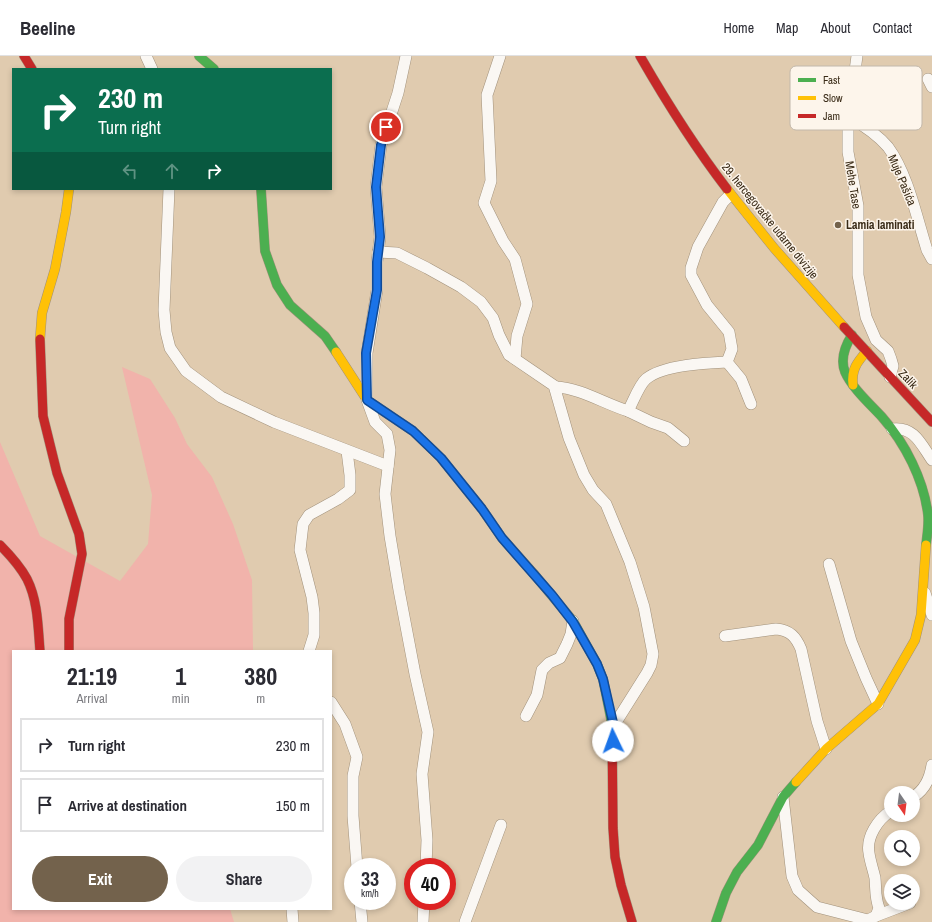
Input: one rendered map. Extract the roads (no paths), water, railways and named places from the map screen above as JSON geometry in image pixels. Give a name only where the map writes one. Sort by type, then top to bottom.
[{"type":"street","points":[[24,56],[31,68]]},
{"type":"street","points":[[146,56],[152,68]]},
{"type":"street","points":[[199,56],[213,68]]},
{"type":"street","points":[[500,56],[486,95],[491,181],[484,203],[514,259],[527,304],[517,336],[515,359]]},
{"type":"street","name":"29. hercegovačke udarne divizije","points":[[640,56],[670,109],[730,195],[786,263],[867,352]]},
{"type":"street","name":"Mehe Tase","points":[[855,66],[856,56]]},
{"type":"street","points":[[367,400],[366,353],[377,290],[380,237],[376,187],[381,145],[398,93],[405,57]]},
{"type":"street","name":"Mehe Tase","points":[[848,130],[848,152],[858,206],[858,275],[861,298],[866,317],[876,340],[888,351],[891,359],[893,366],[890,377]]},
{"type":"street","name":"Muje Pašića","points":[[870,130],[878,136],[892,154],[906,184],[927,250],[932,259]]},
{"type":"street","points":[[69,190],[55,270],[42,313],[39,344],[43,416],[57,473],[78,534],[82,554],[69,619],[70,650]]},
{"type":"street","points":[[168,190],[164,310],[166,332],[170,348],[186,371],[222,397],[274,422],[388,466]]},
{"type":"street","points":[[261,190],[265,251],[277,285],[290,305],[325,336],[367,400],[375,422],[387,434],[390,450],[384,494],[399,590],[428,732],[422,774],[427,840],[426,858]]},
{"type":"street","points":[[728,362],[732,349],[729,332],[707,305],[690,275],[698,247],[723,202],[730,195]]},
{"type":"street","points":[[378,252],[397,253],[461,287],[480,302],[493,318],[499,335],[509,355],[556,387],[572,390],[628,411],[668,428],[684,441]]},
{"type":"street","points":[[716,922],[726,892],[737,872],[758,845],[783,797],[826,749],[878,704],[915,640],[920,615],[928,516],[924,489],[909,458],[892,429],[853,385],[845,372],[843,360],[846,345],[852,335]]},
{"type":"street","points":[[853,385],[852,371],[855,364],[867,352]]},
{"type":"street","name":"Zalik","points":[[867,352],[932,422]]},
{"type":"street","points":[[728,362],[741,379],[751,404]]},
{"type":"street","points":[[628,411],[645,380],[657,372],[703,363],[728,362]]},
{"type":"street","points":[[556,387],[555,389],[569,438],[584,475],[593,490],[606,504],[630,562],[644,607],[653,654],[651,665],[647,673],[614,727]]},
{"type":"street","points":[[367,400],[413,431],[441,458],[482,509],[502,538],[552,595],[573,622],[597,664],[603,679],[614,727],[613,828],[615,857],[621,886],[632,922]]},
{"type":"street","points":[[892,429],[900,428],[913,434],[932,460]]},
{"type":"street","points":[[309,650],[314,635],[314,612],[312,597],[300,550],[303,524],[309,514],[338,499],[350,490],[347,451]]},
{"type":"street","points":[[0,545],[18,564],[27,578],[32,592],[37,616],[40,650]]},
{"type":"street","points":[[829,564],[851,641],[878,704]]},
{"type":"street","points":[[923,586],[932,615]]},
{"type":"street","points":[[526,716],[536,695],[542,670],[549,663],[560,658],[571,634],[573,622]]},
{"type":"street","points":[[725,636],[776,630],[792,633],[798,640],[801,649],[817,721],[826,749]]},
{"type":"street","points":[[332,703],[346,724],[357,757],[354,776],[353,816],[356,858]]},
{"type":"street","points":[[920,791],[930,777],[932,765]]},
{"type":"street","points":[[783,797],[792,876],[798,890],[817,907],[868,920],[892,910]]},
{"type":"street","points":[[876,916],[879,908],[876,900],[875,878],[868,852],[871,834],[884,815]]},
{"type":"street","points":[[465,922],[502,825]]},
{"type":"street","points":[[292,910],[293,922]]},
{"type":"street","points":[[361,910],[362,922]]},
{"type":"street","points":[[423,922],[424,910]]},
{"type":"place","name":"Lamia laminati","points":[[838,225]]}]
